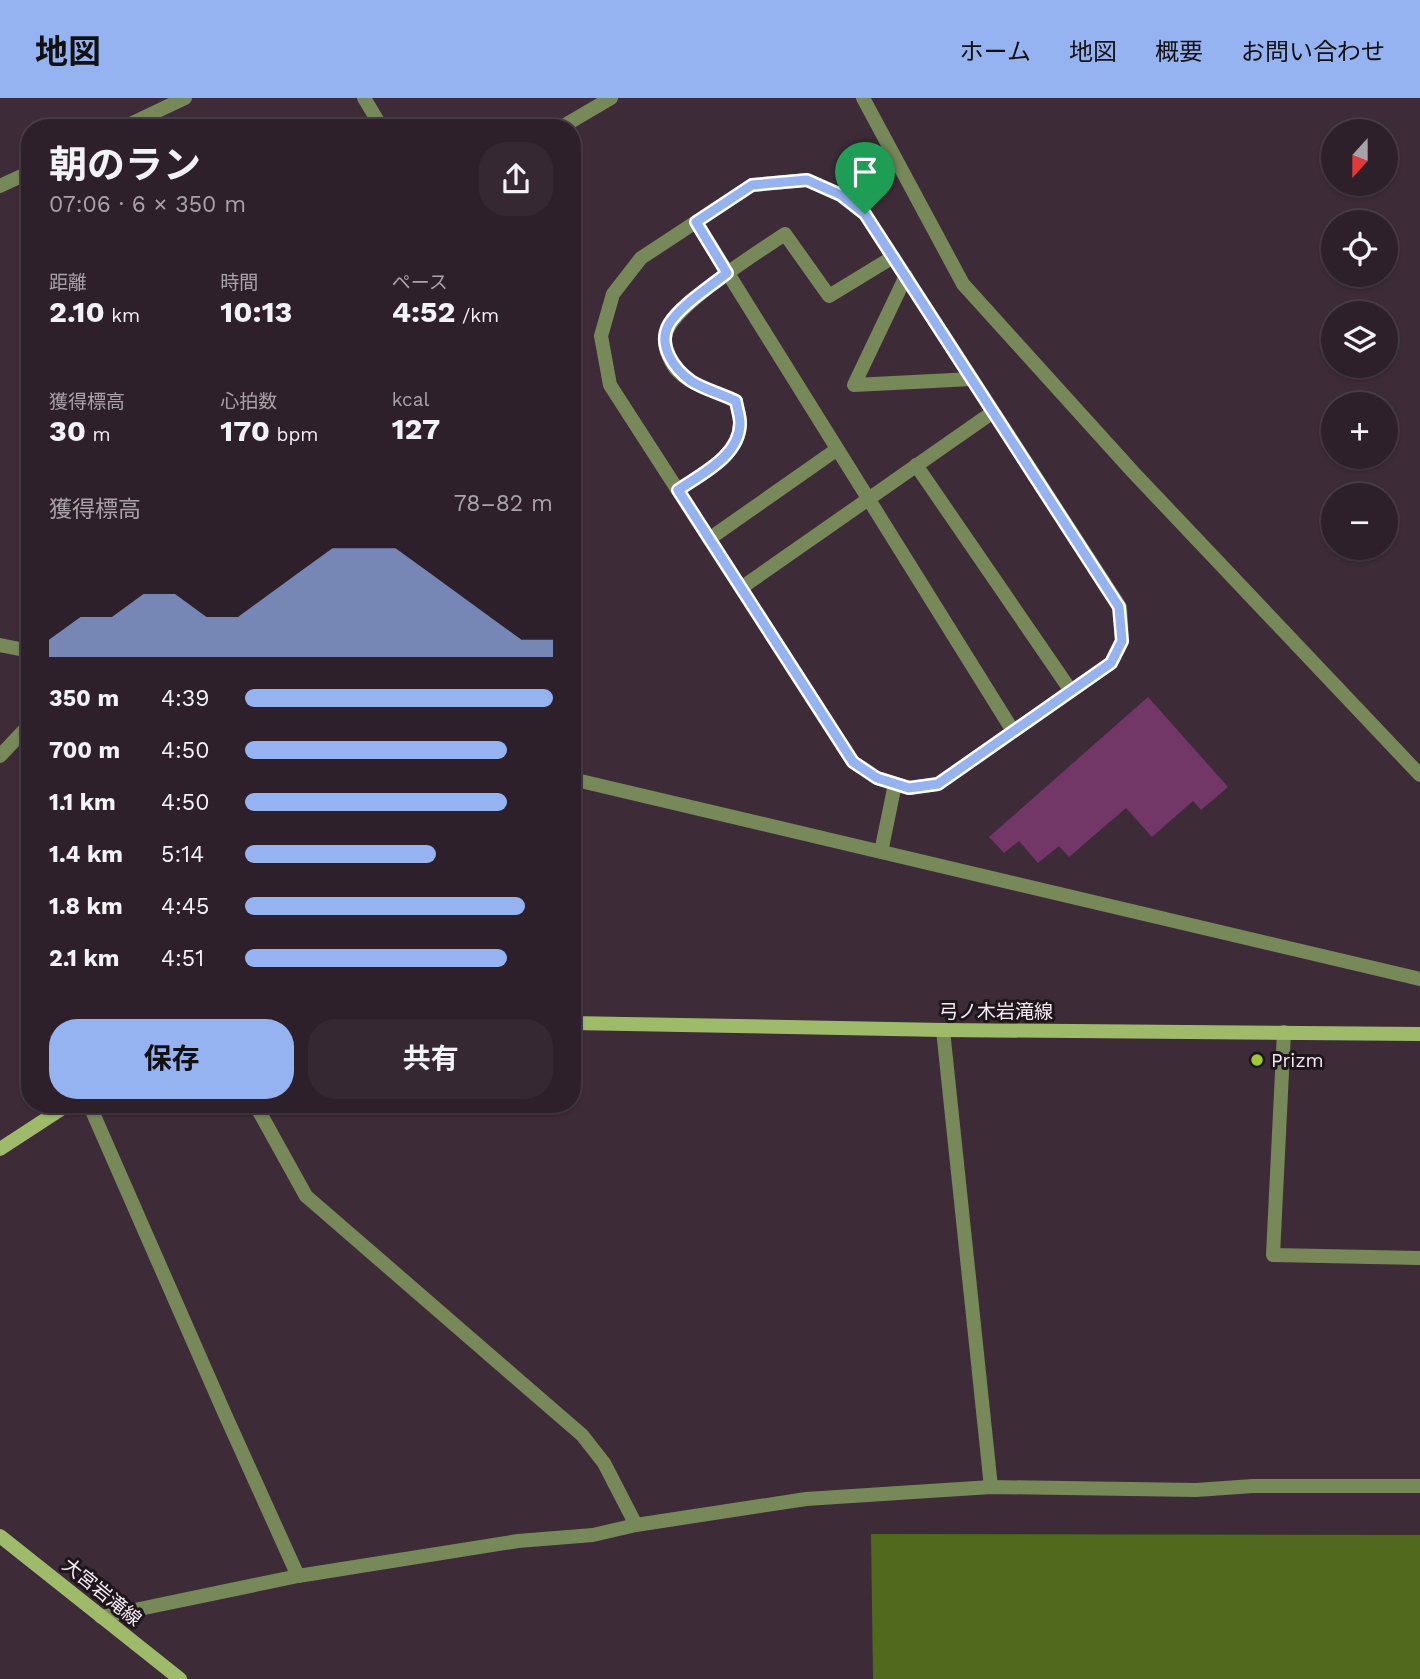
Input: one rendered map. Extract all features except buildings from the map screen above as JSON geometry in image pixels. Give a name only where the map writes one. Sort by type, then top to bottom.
[{"type":"main road","name":"弓ノ木岩滝線","points":[[581,1023],[943,1030],[1420,1034]]},
{"type":"main road","points":[[0,1149],[55,1113]]},
{"type":"main road","name":"大宮岩滝線","points":[[0,1536],[180,1679]]},
{"type":"street","points":[[141,119],[185,98]]},
{"type":"street","points":[[364,98],[377,119]]},
{"type":"street","points":[[575,119],[611,98]]},
{"type":"street","points":[[863,98],[963,284],[1133,472],[1420,775]]},
{"type":"street","points":[[0,186],[21,176]]},
{"type":"street","points":[[807,180],[841,195],[865,214],[1119,607],[1122,641],[1111,663],[938,784],[909,788],[877,778],[853,762],[610,385],[601,336],[613,294],[640,258],[696,222],[752,185],[807,180]]},
{"type":"street","points":[[696,222],[1013,732]]},
{"type":"street","points":[[678,490],[725,457],[738,438],[740,422],[736,401],[694,383],[676,368],[668,354],[665,337],[669,325],[680,312],[727,273],[785,234],[829,296],[893,257]]},
{"type":"street","points":[[906,276],[853,386],[972,379]]},
{"type":"street","points":[[741,588],[993,412]]},
{"type":"street","points":[[709,540],[836,450]]},
{"type":"street","points":[[916,465],[1071,691]]},
{"type":"street","points":[[0,645],[21,649]]},
{"type":"street","points":[[0,756],[21,734]]},
{"type":"street","points":[[581,781],[1420,979]]},
{"type":"street","points":[[881,852],[895,784]]},
{"type":"street","points":[[943,1030],[991,1487]]},
{"type":"street","points":[[1284,1032],[1273,1255],[1420,1258]]},
{"type":"street","points":[[93,1113],[298,1576]]},
{"type":"street","points":[[260,1113],[306,1196],[582,1435],[604,1463],[636,1525]]},
{"type":"street","points":[[101,1617],[298,1576],[518,1541],[593,1535],[636,1525],[806,1499],[991,1487],[1196,1490],[1253,1486],[1420,1486]]},
{"type":"green space","points":[[871,1534],[1420,1535],[1420,1679],[873,1679]]},
{"type":"place","name":"Prizm","points":[[1257,1060]]},
{"type":"route","points":[[807,180],[841,195],[865,214],[1119,607],[1122,641],[1111,663],[938,784],[909,788],[877,778],[853,762],[678,490],[725,457],[738,438],[740,422],[736,401],[694,383],[676,368],[668,354],[665,337],[669,325],[680,312],[727,273],[696,222],[752,185],[807,180]]}]
